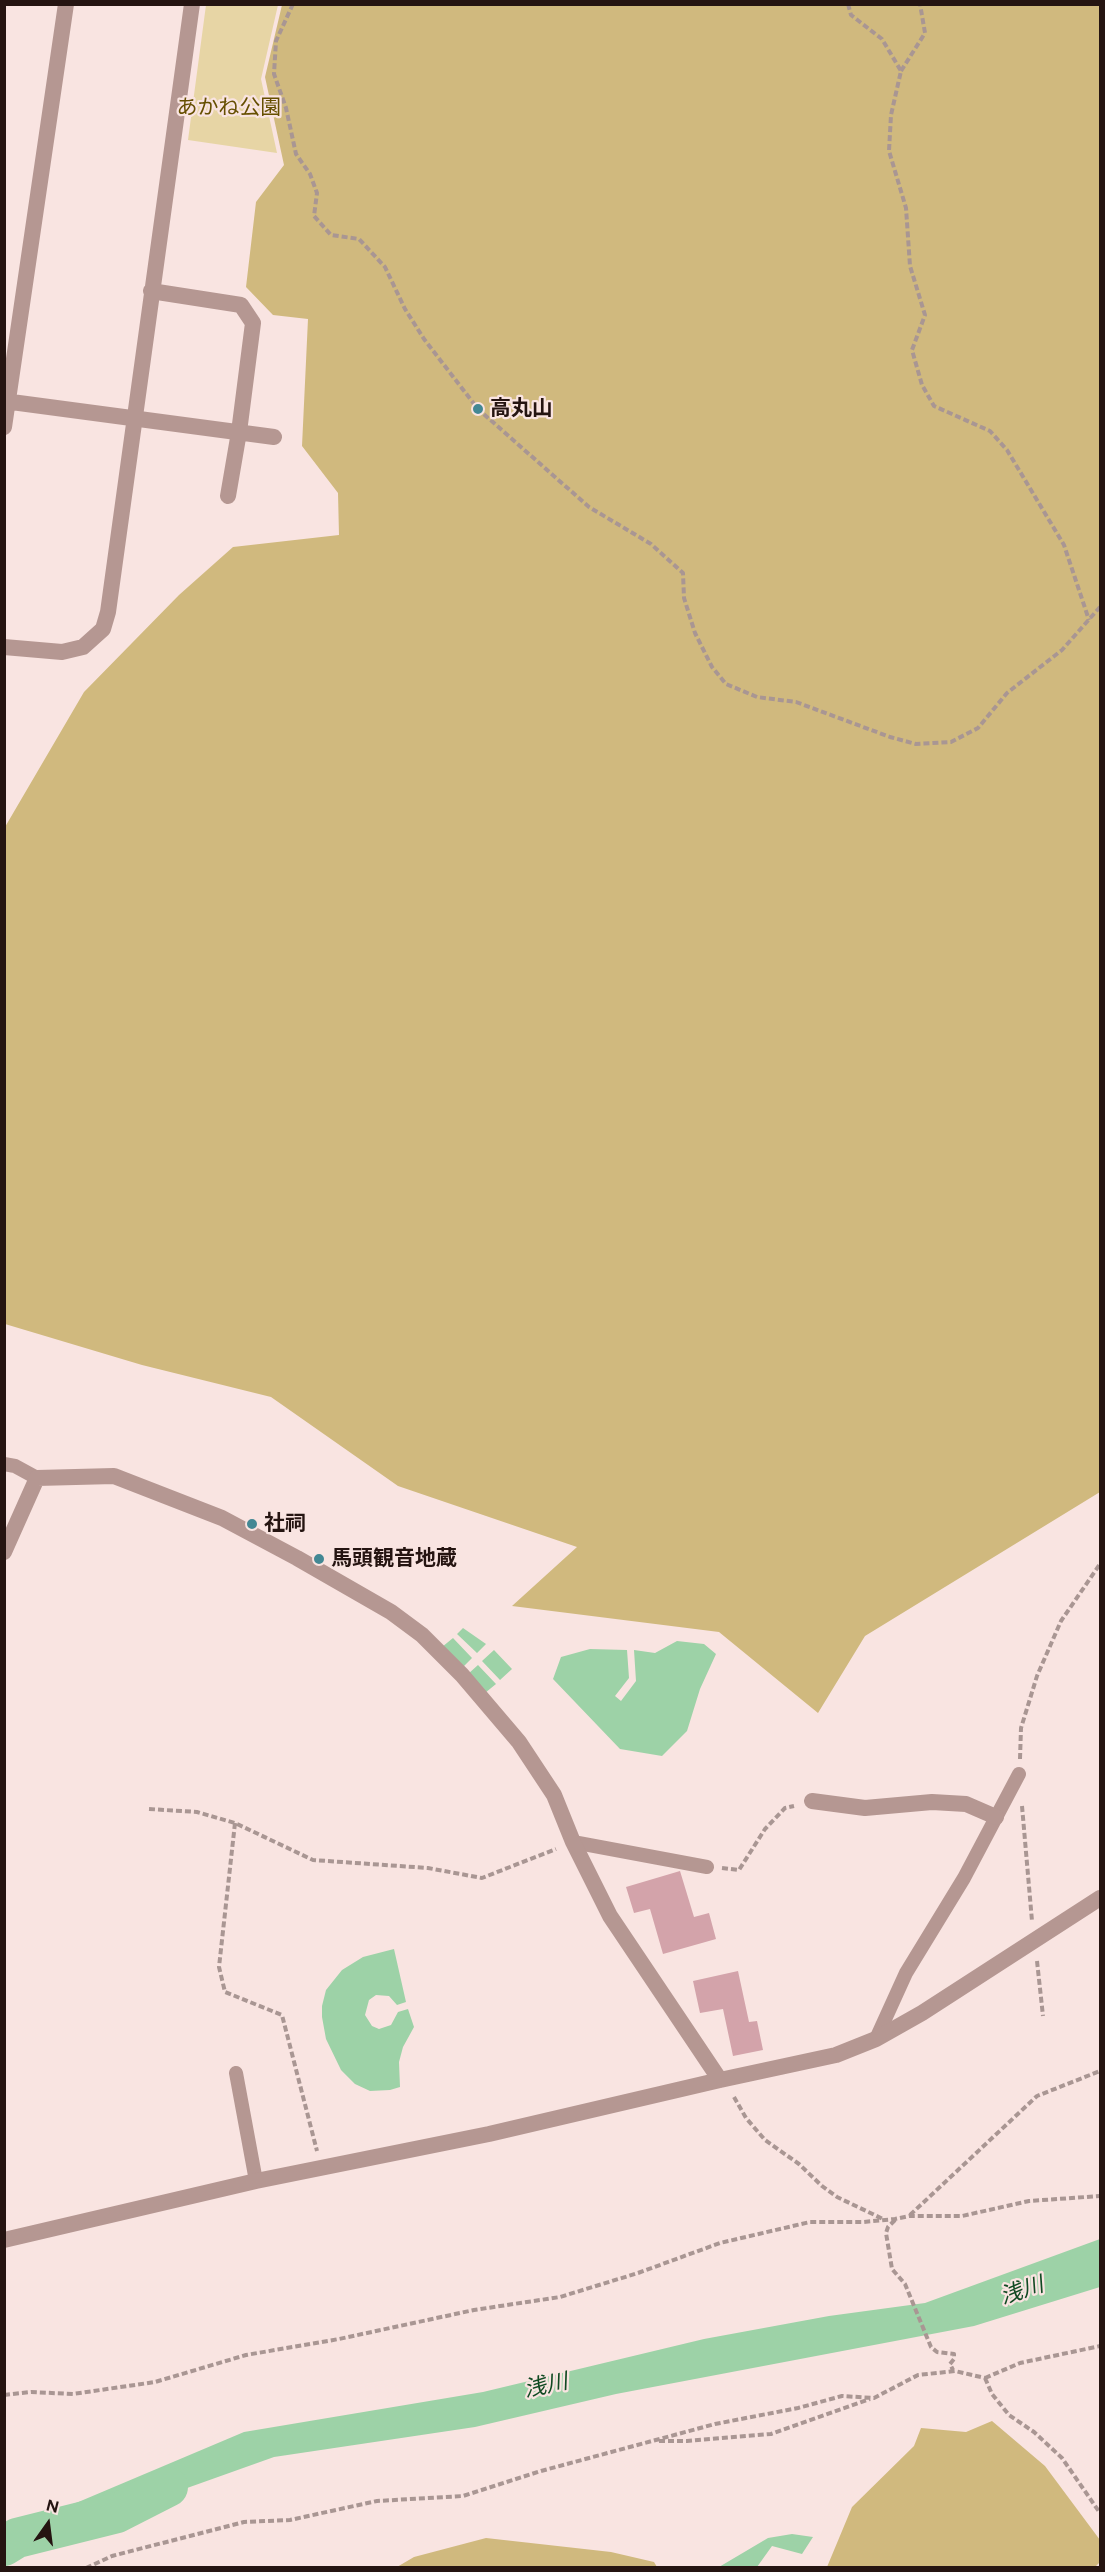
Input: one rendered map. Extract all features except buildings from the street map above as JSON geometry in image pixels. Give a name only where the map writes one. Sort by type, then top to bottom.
[{"type":"street","points":[[4,427],[66,4]]},
{"type":"street","points":[[4,647],[62,652],[83,647],[103,629],[108,612],[192,4]]},
{"type":"street","points":[[151,291],[241,305],[253,322],[228,496]]},
{"type":"street","points":[[6,401],[274,437]]},
{"type":"street","points":[[4,1552],[36,1478],[114,1476],[222,1518],[391,1611],[422,1635],[446,1659],[519,1742],[554,1795],[573,1842],[610,1916],[632,1952],[720,2079]]},
{"type":"street","points":[[812,1801],[865,1808],[932,1802],[966,1804],[996,1817]]},
{"type":"street","points":[[4,2240],[256,2181],[489,2134],[720,2079],[836,2055],[876,2039],[922,2013],[1101,1898]]},
{"type":"lane","points":[[4,1464],[15,1466],[36,1478]]},
{"type":"lane","points":[[876,2039],[906,1973],[964,1878],[1019,1774]]},
{"type":"lane","points":[[573,1842],[707,1867]]},
{"type":"lane","points":[[236,2073],[256,2181]]},
{"type":"path","points":[[292,4],[276,41],[274,74],[286,108],[296,154],[310,174],[317,193],[314,216],[331,235],[359,239],[385,267],[405,309],[478,409],[589,507],[651,544],[683,573],[684,598],[694,633],[712,668],[726,684],[757,697],[796,702],[890,737],[916,744],[951,742],[978,728],[1007,693],[1062,650],[1101,607]]},
{"type":"path","points":[[848,4],[851,15],[882,39],[901,71]]},
{"type":"path","points":[[920,4],[925,33],[901,71],[891,115],[889,152],[906,208],[910,266],[925,315],[912,350],[922,385],[934,406],[990,431],[1007,450],[1064,545],[1089,620]]},
{"type":"path","points":[[1043,2016],[1019,1774],[1022,1728],[1036,1676],[1061,1621],[1101,1564]]},
{"type":"path","points":[[707,1867],[739,1870],[765,1829],[785,1808],[812,1801]]},
{"type":"path","points":[[148,1809],[197,1812],[235,1823],[313,1860],[428,1868],[482,1878],[573,1842]]},
{"type":"path","points":[[235,1823],[219,1967],[225,1992],[282,2015],[322,2167]]},
{"type":"path","points":[[909,2216],[1037,2096],[1101,2071]]},
{"type":"path","points":[[720,2079],[746,2118],[765,2140],[799,2164],[837,2197],[885,2220]]},
{"type":"path","points":[[4,2395],[31,2392],[73,2394],[155,2382],[246,2355],[339,2339],[474,2310],[560,2298],[720,2243],[810,2222],[885,2220],[909,2216],[962,2217],[1029,2201],[1101,2196]]},
{"type":"path","points":[[896,2219],[888,2227],[886,2233],[892,2268],[905,2284],[931,2346],[937,2352],[954,2354],[954,2359],[950,2364],[955,2371]]},
{"type":"path","points":[[652,2441],[687,2441],[771,2434],[874,2398],[918,2375],[955,2371],[985,2378],[1020,2363],[1101,2346]]},
{"type":"path","points":[[985,2378],[992,2394],[1009,2415],[1034,2432],[1062,2457],[1101,2512]]},
{"type":"path","points":[[86,2568],[112,2556],[244,2522],[290,2520],[377,2501],[463,2496],[541,2471],[652,2441],[842,2396],[874,2398]]},
{"type":"green space","name":"あかね公園","points":[[206,5],[278,5],[261,79],[277,153],[188,140]]},
{"type":"shaded area","points":[[282,5],[1100,5],[1100,1492],[865,1636],[818,1713],[719,1632],[512,1606],[577,1547],[398,1486],[271,1397],[142,1365],[5,1324],[5,827],[84,692],[179,595],[233,547],[339,535],[338,493],[302,446],[308,319],[273,315],[246,287],[256,202],[284,165],[265,77]]},
{"type":"shaded area","points":[[992,2421],[1045,2466],[1100,2540],[1100,2562],[1094,2568],[827,2567],[852,2507],[914,2446],[921,2428],[966,2432]]},
{"type":"shaded area","points":[[486,2538],[611,2552],[654,2562],[657,2567],[397,2567],[414,2557]]},
{"type":"water","points":[[463,1628],[486,1644],[477,1653],[457,1634]]},
{"type":"water","points":[[453,1638],[472,1658],[462,1668],[442,1647]]},
{"type":"water","points":[[677,1641],[704,1644],[716,1654],[700,1689],[687,1731],[662,1756],[620,1749],[553,1679],[561,1657],[590,1649],[627,1650],[629,1678],[615,1696],[621,1701],[636,1681],[634,1650],[655,1653]]},
{"type":"water","points":[[494,1650],[512,1669],[500,1680],[482,1661]]},
{"type":"water","points":[[478,1665],[496,1684],[485,1693],[468,1674]]},
{"type":"water","points":[[394,1949],[406,2002],[397,2005],[389,1996],[376,1995],[369,2000],[365,2015],[372,2026],[379,2029],[391,2025],[398,2012],[408,2009],[414,2027],[403,2047],[399,2062],[400,2087],[370,2091],[355,2084],[341,2070],[326,2039],[322,2006],[326,1990],[342,1970],[363,1957]]},
{"type":"water","points":[[1100,2239],[1100,2287],[974,2326],[616,2394],[475,2427],[274,2457],[5,2553],[5,2533],[244,2432],[483,2392],[704,2339],[829,2316],[925,2303]]},
{"type":"water","points":[[792,2534],[813,2537],[802,2554],[772,2546],[757,2567],[719,2567],[768,2538]]},
{"type":"waterway","name":"浅川","points":[[4,2546],[17,2538],[117,2513],[168,2487]]},
{"type":"place","name":"高丸山","points":[[478,409]]},
{"type":"place","name":"社祠","points":[[252,1524]]},
{"type":"place","name":"馬頭観音地蔵","points":[[319,1559]]}]
